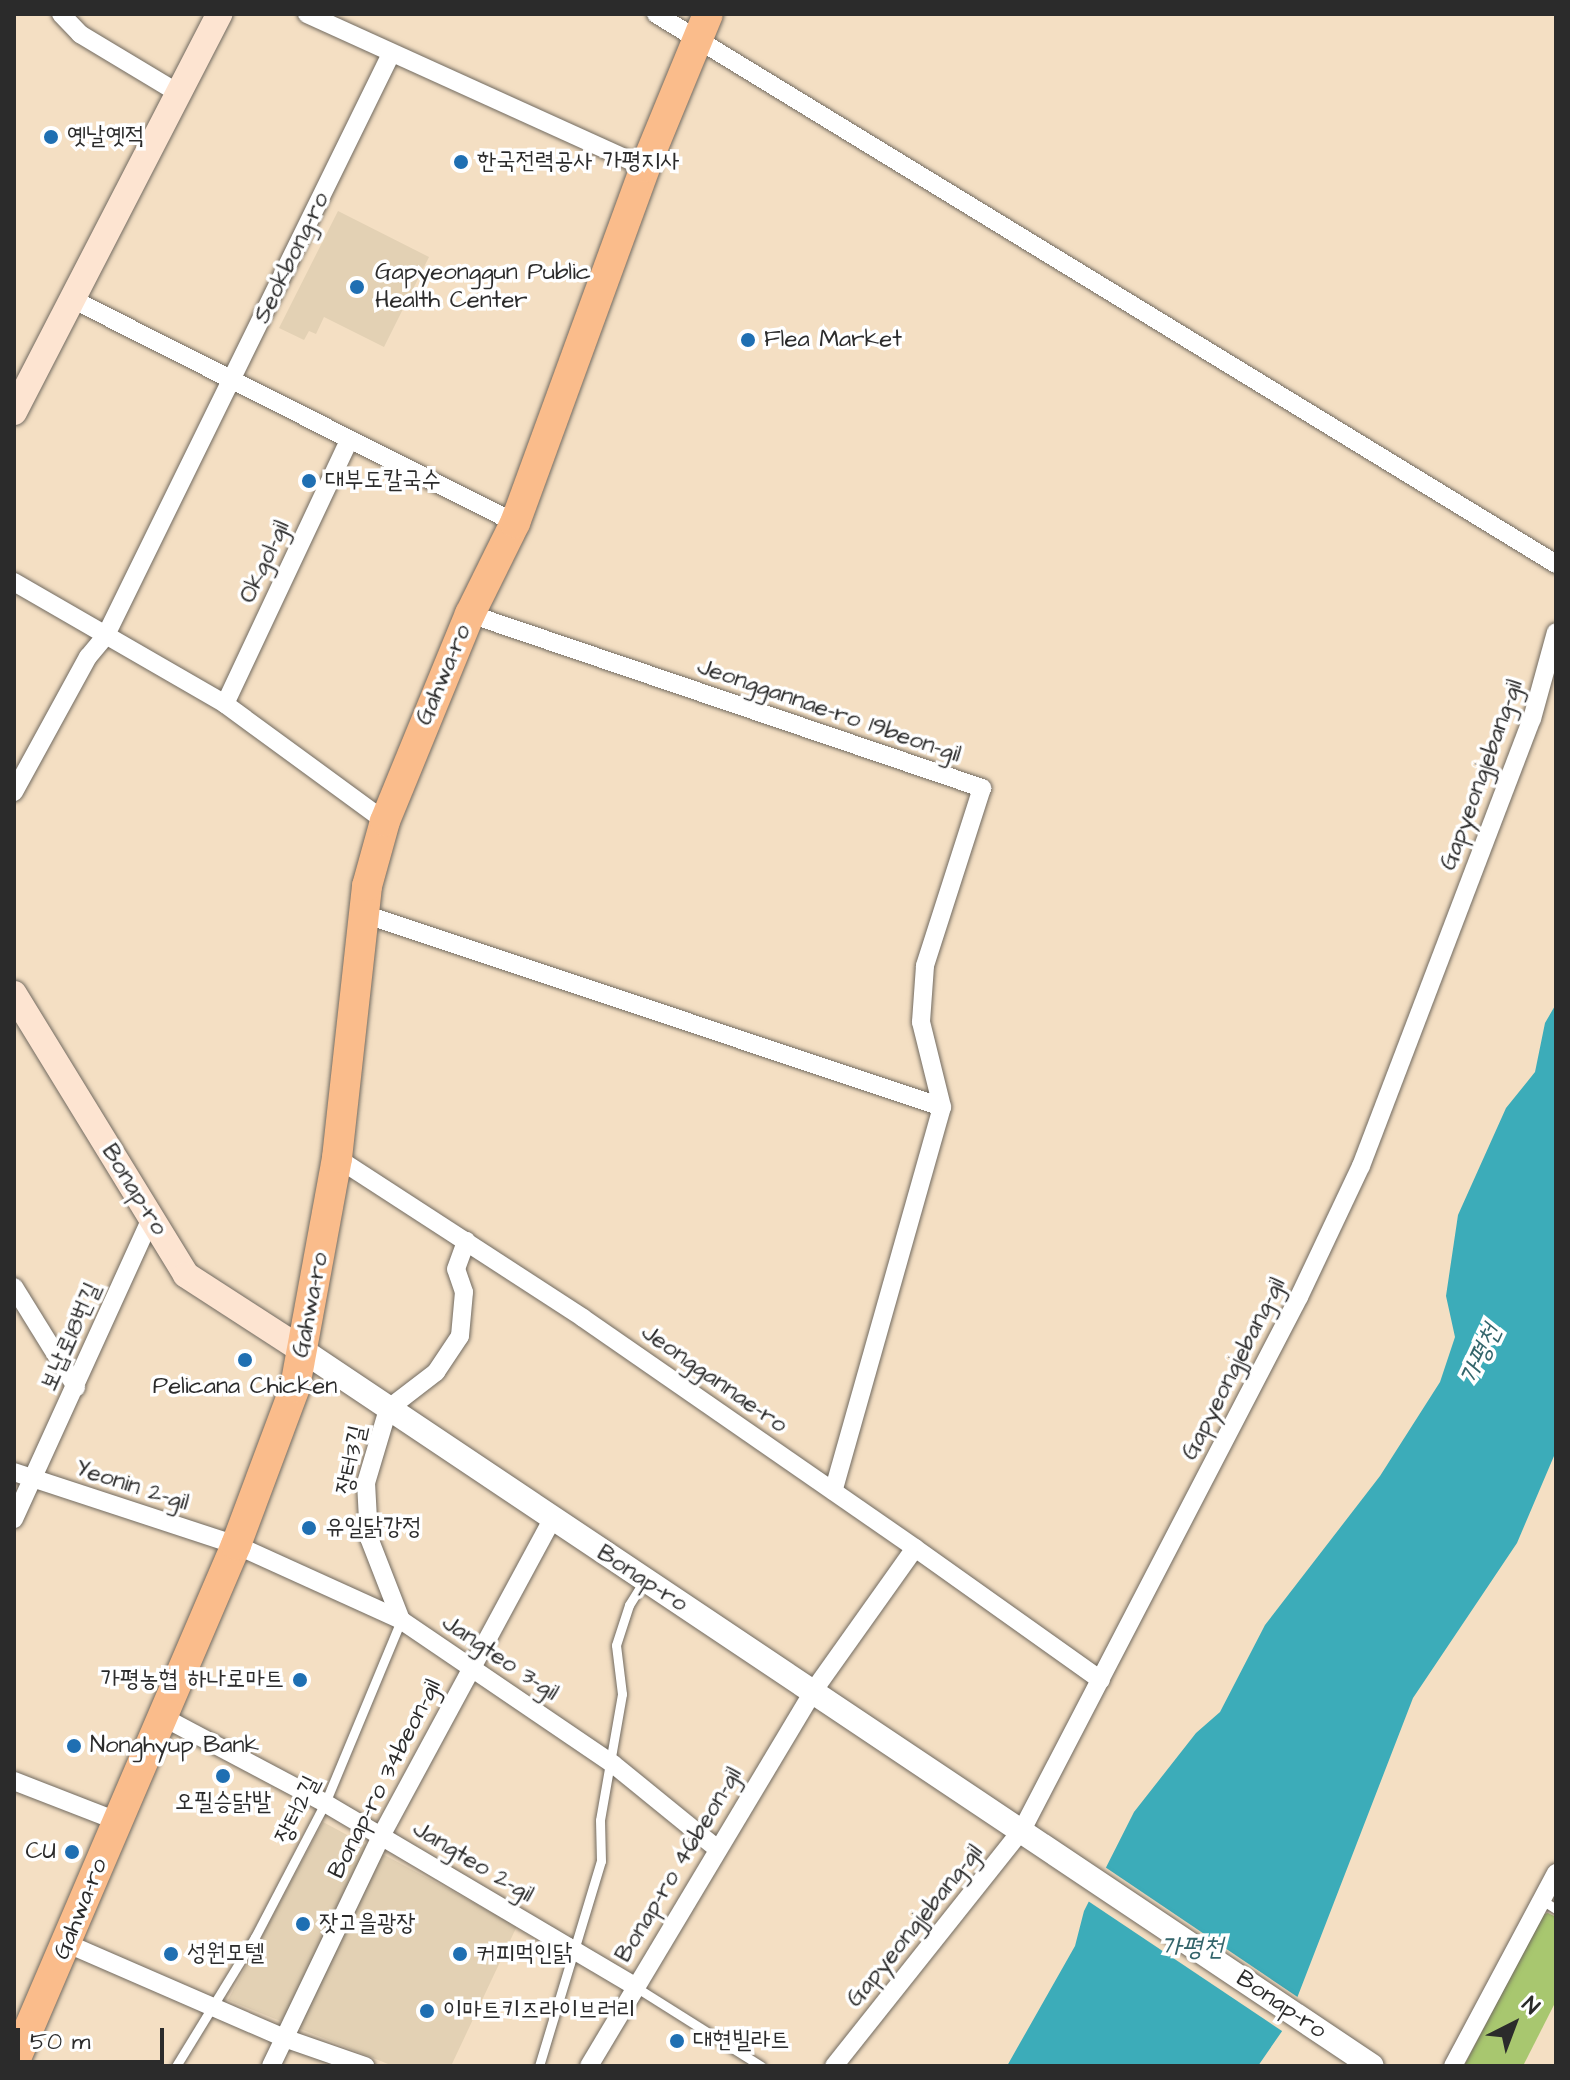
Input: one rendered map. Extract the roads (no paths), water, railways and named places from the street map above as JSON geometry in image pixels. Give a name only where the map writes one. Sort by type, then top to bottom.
[{"type":"main road","points":[[17,397],[72,299],[219,14]]},
{"type":"main road","name":"Gahwa-ro","points":[[14,2063],[68,1944],[159,1715],[236,1545],[295,1387],[337,1158],[364,914],[385,821],[470,614],[515,523],[645,167],[702,27]]},
{"type":"main road","name":"Bonap-ro","points":[[14,994],[186,1275],[302,1350]]},
{"type":"street","points":[[61,14],[80,34],[178,93]]},
{"type":"street","points":[[307,14],[645,167]]},
{"type":"street","points":[[656,14],[702,27],[1556,564]]},
{"type":"street","name":"Seokbong-ro","points":[[231,384],[391,54]]},
{"type":"street","points":[[72,299],[231,384],[515,523]]},
{"type":"street","points":[[14,792],[88,657],[105,637],[231,384]]},
{"type":"street","name":"Okgol-gil","points":[[225,704],[349,441]]},
{"type":"street","points":[[14,582],[225,704],[385,821]]},
{"type":"street","name":"Jeonggannae-ro 19beon-gil","points":[[470,614],[982,788],[925,966],[921,1022],[942,1107],[833,1491]]},
{"type":"street","name":"Gapyeongjebang-gil","points":[[834,2066],[1022,1830],[1361,1166],[1532,719],[1556,632]]},
{"type":"street","points":[[364,914],[942,1107]]},
{"type":"street","name":"Jeonggannae-ro","points":[[337,1158],[466,1241],[833,1491],[1101,1680]]},
{"type":"street","name":"보납로18번길","points":[[14,1519],[23,1476],[76,1387],[151,1218]]},
{"type":"street","name":"장터3길","points":[[401,1620],[379,1572],[366,1520],[366,1483],[388,1409],[436,1372],[460,1336],[464,1292],[456,1269],[466,1241]]},
{"type":"street","points":[[14,1287],[76,1387]]},
{"type":"street","name":"Bonap-ro","points":[[302,1350],[1372,2066]]},
{"type":"street","name":"Yeonin 2-gil","points":[[23,1476],[236,1545]]},
{"type":"street","name":"Bonap-ro 34beon-gil","points":[[271,2066],[287,2039],[381,1836],[469,1666],[552,1520]]},
{"type":"street","name":"Jangteo 3-gil","points":[[236,1545],[401,1620],[613,1764],[715,1847]]},
{"type":"street","points":[[814,1690],[915,1548]]},
{"type":"street","name":"Bonap-ro 46beon-gil","points":[[589,2066],[715,1847],[814,1690]]},
{"type":"street","name":"Jangteo 2-gil","points":[[159,1715],[325,1803],[634,1986]]},
{"type":"street","points":[[14,1781],[117,1821]]},
{"type":"street","points":[[1453,2066],[1549,1904],[1556,1873]]},
{"type":"street","points":[[68,1944],[287,2039],[365,2066]]},
{"type":"lane","points":[[539,2066],[601,1861],[600,1820],[613,1764],[622,1694],[616,1645],[629,1605],[644,1581]]},
{"type":"lane","name":"장터2길","points":[[176,2066],[213,2008],[325,1803],[401,1620]]},
{"type":"lane","points":[[634,1986],[761,2066]]},
{"type":"water","name":"가평천","points":[[1556,1004],[1554,1456],[1517,1543],[1413,1698],[1287,2024],[1258,2066],[1007,2066],[1075,1946],[1084,1911],[1134,1812],[1196,1733],[1220,1712],[1265,1625],[1380,1476],[1440,1382],[1455,1337],[1446,1296],[1458,1215],[1506,1108],[1535,1072],[1545,1023]]},
{"type":"place","name":"옛날옛적","points":[[51,137]]},
{"type":"place","name":"한국전력공사 가평지사","points":[[461,162]]},
{"type":"place","name":"Gapyeonggun Public Health Center","points":[[357,287]]},
{"type":"place","name":"Flea Market","points":[[748,340]]},
{"type":"place","name":"대부도칼국수","points":[[309,481]]},
{"type":"place","name":"Pelicana Chicken","points":[[245,1360]]},
{"type":"place","name":"유일닭강정","points":[[309,1528]]},
{"type":"place","name":"가평농협 하나로마트","points":[[300,1680]]},
{"type":"place","name":"Nonghyup Bank","points":[[74,1746]]},
{"type":"place","name":"오필승닭발","points":[[223,1776]]},
{"type":"place","name":"CU","points":[[72,1852]]},
{"type":"place","name":"잣고을광장","points":[[303,1924]]},
{"type":"place","name":"성원모텔","points":[[171,1954]]},
{"type":"place","name":"커피먹인닭","points":[[460,1954]]},
{"type":"place","name":"이마트키즈라이브러리","points":[[427,2011]]},
{"type":"place","name":"대현빌라트","points":[[677,2041]]}]
